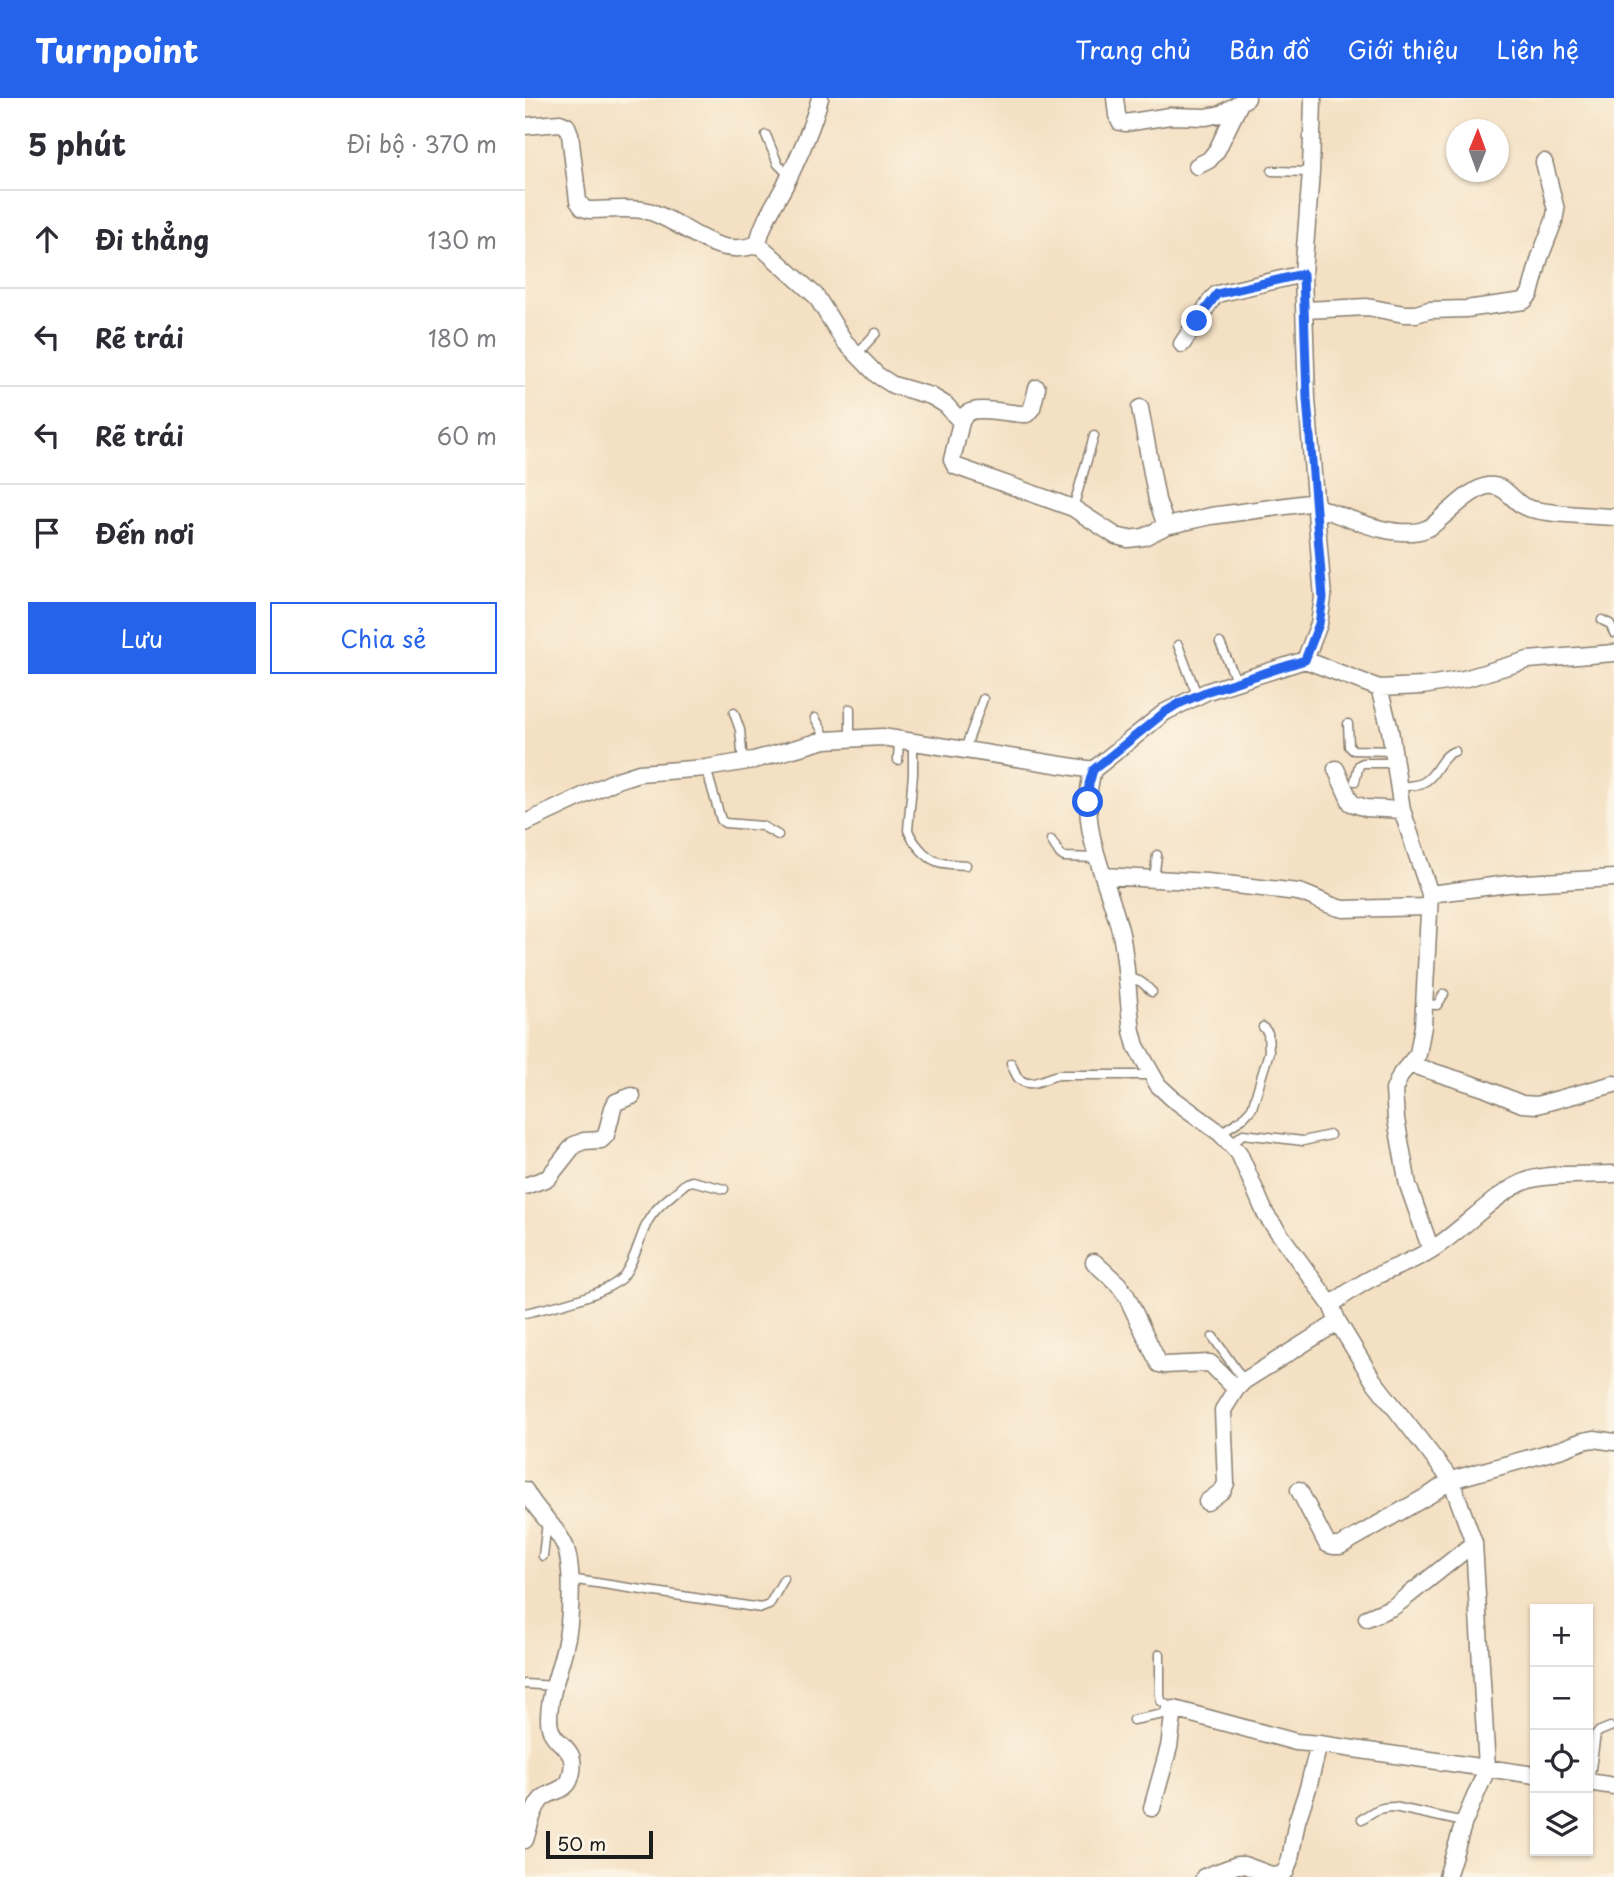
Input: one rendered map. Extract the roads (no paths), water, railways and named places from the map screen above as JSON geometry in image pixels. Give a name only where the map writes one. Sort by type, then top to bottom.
[{"type":"street","points":[[758,244],[760,232],[790,176],[813,122],[820,98]]},
{"type":"street","points":[[1115,98],[1117,116],[1120,122],[1125,123],[1170,116],[1206,117],[1221,114],[1243,100]]},
{"type":"street","points":[[1305,660],[1319,624],[1323,598],[1307,399],[1303,274],[1311,172],[1313,98]]},
{"type":"street","points":[[1198,166],[1209,160],[1217,150],[1243,100]]},
{"type":"street","points":[[525,126],[560,123],[567,126],[578,201],[583,208],[644,210],[659,215],[701,239],[728,249],[745,249],[758,244]]},
{"type":"street","points":[[1305,310],[1367,307],[1416,314],[1429,310],[1466,309],[1524,301],[1530,294],[1556,209],[1544,162]]},
{"type":"street","points":[[758,244],[816,296],[844,341],[877,375],[893,384],[931,396],[946,405],[961,422]]},
{"type":"street","points":[[1182,344],[1217,294],[1303,274]]},
{"type":"street","points":[[1037,387],[1032,408],[1027,414],[975,410],[966,413],[961,422],[952,460],[955,466],[1073,508],[1116,536],[1128,539],[1144,537],[1165,526],[1211,516],[1317,505],[1391,532],[1414,532],[1429,528],[1478,489],[1486,486],[1505,489],[1524,507],[1614,517]]},
{"type":"street","points":[[1140,408],[1157,500],[1165,526]]},
{"type":"street","points":[[1447,1877],[1464,1822],[1487,1769],[1475,1543],[1451,1480],[1373,1380],[1338,1322],[1331,1305],[1266,1215],[1239,1153],[1226,1138],[1158,1085],[1136,1046],[1121,935],[1089,829],[1089,784],[1093,770],[1165,712],[1197,695],[1305,660],[1379,688],[1422,686],[1464,678],[1528,660],[1614,653]]},
{"type":"street","points":[[1379,688],[1387,718],[1402,810],[1429,901],[1425,1004],[1418,1054],[1401,1074],[1394,1090],[1396,1119],[1408,1185],[1431,1251]]},
{"type":"street","points":[[525,823],[617,780],[639,773],[743,762],[825,740],[883,737],[1093,770]]},
{"type":"street","points":[[1336,769],[1352,803],[1366,808],[1402,810]]},
{"type":"street","points":[[1104,876],[1207,882],[1298,892],[1343,909],[1429,901],[1508,884],[1614,877]]},
{"type":"street","points":[[1409,1064],[1484,1088],[1522,1104],[1537,1105],[1614,1084]]},
{"type":"street","points":[[525,1186],[548,1178],[574,1145],[584,1141],[601,1140],[606,1135],[616,1102],[632,1096]]},
{"type":"street","points":[[1331,1305],[1375,1276],[1431,1251],[1517,1185],[1541,1177],[1614,1174]]},
{"type":"street","points":[[1094,1262],[1126,1295],[1159,1364],[1209,1363],[1240,1385]]},
{"type":"street","points":[[1207,1502],[1223,1490],[1226,1483],[1223,1410],[1240,1385],[1338,1322]]},
{"type":"street","points":[[1300,1490],[1327,1544],[1341,1546],[1451,1480],[1583,1441],[1614,1441]]},
{"type":"street","points":[[525,1490],[531,1503],[567,1548],[571,1579],[570,1614],[549,1719],[551,1733],[571,1754],[573,1760],[570,1780],[566,1786],[542,1798],[525,1840]]},
{"type":"street","points":[[1367,1618],[1405,1598],[1475,1543]]},
{"type":"street","points":[[1152,1808],[1169,1747],[1171,1707],[1296,1742],[1530,1774]]},
{"type":"street","points":[[1203,1877],[1237,1865],[1275,1876],[1286,1871],[1319,1744]]},
{"type":"street","points":[[1593,1783],[1614,1786]]},
{"type":"lane","points":[[766,135],[778,164],[790,176]]},
{"type":"lane","points":[[1272,171],[1311,172]]},
{"type":"lane","points":[[856,355],[877,333]]},
{"type":"lane","points":[[1073,508],[1094,436]]},
{"type":"lane","points":[[1602,620],[1610,624],[1614,633]]},
{"type":"lane","points":[[1220,643],[1237,682]]},
{"type":"lane","points":[[1178,645],[1197,695]]},
{"type":"lane","points":[[965,749],[983,699]]},
{"type":"lane","points":[[850,709],[850,738]]},
{"type":"lane","points":[[734,713],[740,730],[743,762]]},
{"type":"lane","points":[[815,718],[825,740]]},
{"type":"lane","points":[[1348,724],[1349,746],[1353,750],[1394,757]]},
{"type":"lane","points":[[898,760],[906,740]]},
{"type":"lane","points":[[906,740],[913,774],[908,830],[911,837],[936,861],[966,865]]},
{"type":"lane","points":[[1398,787],[1420,784],[1429,779],[1450,753],[1455,751]]},
{"type":"lane","points":[[1355,781],[1359,765],[1394,757]]},
{"type":"lane","points":[[706,768],[721,820],[762,826],[778,835]]},
{"type":"lane","points":[[1051,840],[1064,857],[1098,858]]},
{"type":"lane","points":[[1154,879],[1157,855]]},
{"type":"lane","points":[[1126,979],[1141,980],[1152,992]]},
{"type":"lane","points":[[1425,1004],[1437,1006],[1444,994]]},
{"type":"lane","points":[[1226,1138],[1252,1108],[1269,1052],[1268,1032],[1263,1027]]},
{"type":"lane","points":[[1011,1063],[1020,1079],[1030,1083],[1037,1083],[1052,1075],[1152,1075]]},
{"type":"lane","points":[[1226,1138],[1243,1135],[1303,1141],[1329,1135]]},
{"type":"lane","points":[[525,1313],[565,1303],[612,1286],[624,1276],[648,1220],[656,1209],[686,1184],[692,1181],[724,1189]]},
{"type":"lane","points":[[1213,1337],[1240,1385]]},
{"type":"lane","points":[[543,1556],[547,1522]]},
{"type":"lane","points":[[571,1579],[761,1608],[769,1605],[785,1579]]},
{"type":"lane","points":[[1133,1720],[1164,1714],[1171,1707],[1161,1701],[1160,1654]]},
{"type":"lane","points":[[525,1684],[554,1686]]},
{"type":"lane","points":[[1593,1755],[1596,1734],[1610,1727]]},
{"type":"lane","points":[[1362,1819],[1375,1810],[1394,1807],[1464,1822]]}]
